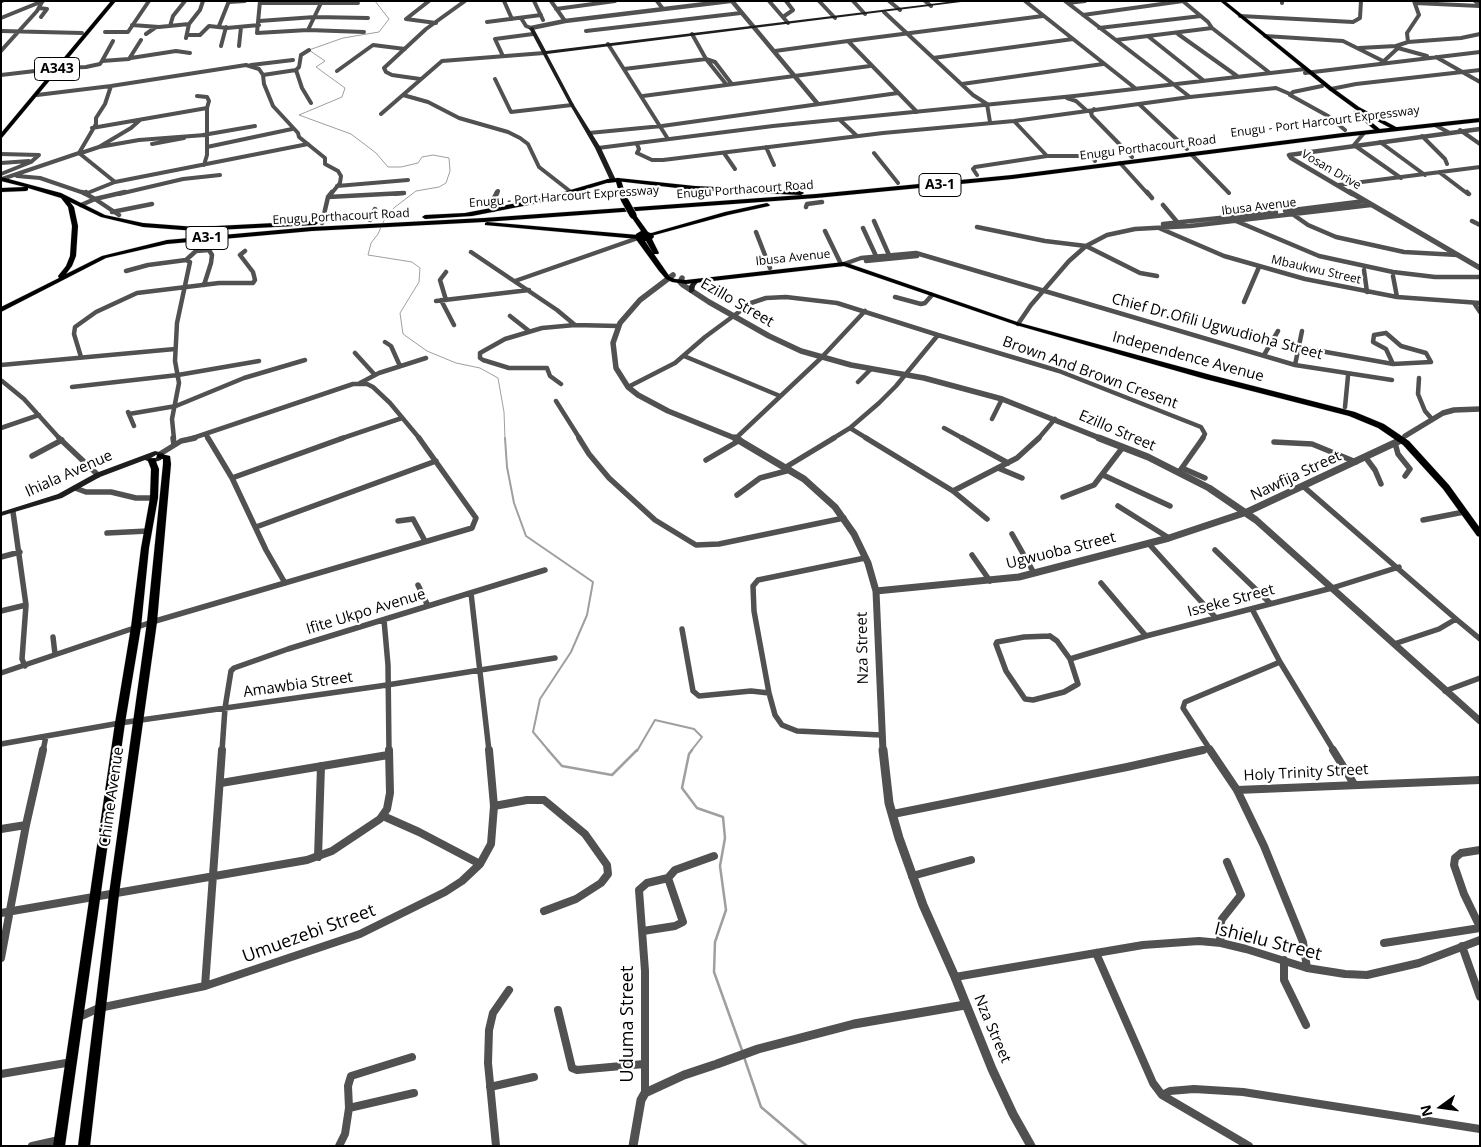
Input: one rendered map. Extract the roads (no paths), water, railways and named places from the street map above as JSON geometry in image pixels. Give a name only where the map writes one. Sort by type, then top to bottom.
[{"type":"main road","name":"A343","points":[[1,137],[37,95],[55,68],[82,34],[114,1]]},
{"type":"main road","points":[[110,4],[119,1]]},
{"type":"main road","points":[[544,52],[967,1]]},
{"type":"main road","points":[[1216,1],[1305,71],[1357,108],[1396,129]]},
{"type":"main road","points":[[1222,1],[1376,129]]},
{"type":"main road","name":"A343","points":[[1,131],[110,4]]},
{"type":"main road","points":[[531,28],[572,105],[598,148],[613,181]]},
{"type":"main road","name":"Enugu - Port Harcourt Expressway","points":[[1344,132],[1376,129],[1390,125],[1480,116]]},
{"type":"main road","name":"Enugu Porthacourt Road","points":[[22,299],[104,257],[167,242],[372,222],[442,222],[820,200],[1120,163],[1344,132],[1364,133],[1376,129],[1396,129],[1480,120]]},
{"type":"main road","points":[[1344,132],[1356,143]]},
{"type":"main road","name":"Enugu - Port Harcourt Expressway","points":[[398,222],[466,215],[801,192],[1189,152]]},
{"type":"main road","points":[[2,179],[60,194],[70,204],[75,226],[73,256],[67,270],[49,285]]},
{"type":"main road","points":[[466,215],[613,181],[695,188],[801,192]]},
{"type":"main road","name":"Ezillo Street","points":[[613,181],[643,236],[676,279]]},
{"type":"main road","name":"Ezillo Street","points":[[613,181],[623,199]]},
{"type":"main road","points":[[1,190],[43,190]]},
{"type":"main road","name":"A3-1","points":[[60,194],[112,219],[172,228],[372,222]]},
{"type":"main road","points":[[442,222],[499,224],[643,236],[727,213],[820,200]]},
{"type":"main road","name":"Ibusa Avenue","points":[[676,279],[770,268],[846,263]]},
{"type":"main road","name":"Ibusa Avenue","points":[[676,279],[696,281],[846,263]]},
{"type":"main road","name":"Independence Avenue","points":[[846,263],[932,295],[944,297]]},
{"type":"main road","name":"Independence Avenue","points":[[846,263],[1019,322],[1208,378],[1352,414],[1381,426],[1400,440]]},
{"type":"main road","points":[[691,291],[692,285],[696,281]]},
{"type":"main road","points":[[1,305],[22,299]]},
{"type":"main road","points":[[1,310],[22,299]]},
{"type":"main road","name":"Independence Avenue","points":[[1019,322],[1157,360],[1345,408],[1372,417],[1422,460],[1480,524]]},
{"type":"main road","name":"Ihiala Avenue","points":[[2,513],[13,512],[52,499],[98,475],[127,463],[154,457]]},
{"type":"main road","name":"Chime Avenue","points":[[59,1143],[154,498],[154,457],[167,458],[152,622],[99,1008],[84,1146]]},
{"type":"main road","name":"Independence Avenue","points":[[1464,508],[1480,534]]},
{"type":"street","points":[[105,32],[126,32],[141,15],[148,1]]},
{"type":"street","points":[[170,26],[173,16],[185,1]]},
{"type":"street","points":[[203,1],[200,10],[189,24],[186,37],[200,35],[207,27],[241,27],[259,23],[315,17],[368,18]]},
{"type":"street","points":[[219,26],[229,2],[245,1]]},
{"type":"street","points":[[429,1],[406,19],[436,23]]},
{"type":"street","points":[[420,79],[392,74],[386,72],[384,68],[436,23],[465,1]]},
{"type":"street","points":[[504,1],[512,19]]},
{"type":"street","points":[[534,1],[543,20]]},
{"type":"street","points":[[551,1],[564,21]]},
{"type":"street","points":[[579,1],[582,6]]},
{"type":"street","points":[[556,10],[616,1]]},
{"type":"street","points":[[657,1],[663,9]]},
{"type":"street","points":[[521,18],[526,26],[531,28],[564,21],[663,9],[694,3],[731,1],[817,103]]},
{"type":"street","points":[[768,1],[788,23]]},
{"type":"street","points":[[783,17],[793,10],[786,1]]},
{"type":"street","points":[[819,1],[835,18]]},
{"type":"street","points":[[853,1],[865,14]]},
{"type":"street","points":[[889,1],[900,10]]},
{"type":"street","points":[[926,1],[931,6]]},
{"type":"street","points":[[1025,1],[1134,88]]},
{"type":"street","points":[[1066,2],[1085,1]]},
{"type":"street","points":[[1240,16],[1353,22],[1360,18],[1361,1]]},
{"type":"street","points":[[1475,1],[1480,5]]},
{"type":"street","points":[[1,51],[39,8],[42,2]]},
{"type":"street","points":[[1,18],[42,2]]},
{"type":"street","points":[[358,3],[260,2],[258,33],[308,30],[364,32]]},
{"type":"street","points":[[308,30],[322,2]]},
{"type":"street","points":[[1066,2],[1190,97]]},
{"type":"street","points":[[1083,16],[1184,2],[1208,22],[1212,28],[1270,73]]},
{"type":"street","points":[[1408,42],[1407,33],[1419,16],[1415,2],[1471,7],[1480,5]]},
{"type":"street","points":[[1471,7],[1480,13]]},
{"type":"street","points":[[39,8],[46,9],[41,17]]},
{"type":"street","points":[[884,12],[973,95],[988,105],[990,122]]},
{"type":"street","points":[[586,31],[740,13]]},
{"type":"street","points":[[487,22],[541,15]]},
{"type":"street","points":[[775,51],[1043,16]]},
{"type":"street","points":[[1099,28],[1201,16]]},
{"type":"street","points":[[527,17],[531,28]]},
{"type":"street","points":[[132,25],[156,27],[189,24]]},
{"type":"street","points":[[146,34],[156,27]]},
{"type":"street","points":[[221,46],[226,27]]},
{"type":"street","points":[[239,46],[241,27]]},
{"type":"street","points":[[1115,40],[1149,38],[1212,28]]},
{"type":"street","points":[[1,31],[82,34]]},
{"type":"street","points":[[502,54],[495,39],[533,34]]},
{"type":"street","points":[[692,34],[706,59],[726,84]]},
{"type":"street","points":[[1178,34],[1237,76]]},
{"type":"street","points":[[1385,62],[1397,47],[1408,42],[1461,38],[1480,34]]},
{"type":"street","points":[[1265,36],[1330,39],[1350,44],[1385,62]]},
{"type":"street","points":[[1149,38],[1176,56],[1203,80]]},
{"type":"street","points":[[933,58],[1073,39]]},
{"type":"street","points":[[131,58],[141,40]]},
{"type":"street","points":[[1,75],[100,64],[113,41]]},
{"type":"street","points":[[848,42],[916,112]]},
{"type":"street","points":[[608,44],[662,126],[668,139]]},
{"type":"street","points":[[337,71],[373,45],[405,49]]},
{"type":"street","points":[[1359,48],[1397,47],[1430,58]]},
{"type":"street","points":[[263,75],[296,70],[299,67],[301,55],[304,51],[309,50]]},
{"type":"street","points":[[102,61],[176,52],[190,53]]},
{"type":"street","points":[[381,114],[442,62],[544,52]]},
{"type":"street","points":[[598,148],[803,123],[1075,96],[1172,83],[1436,58],[1480,52]]},
{"type":"street","points":[[1436,58],[1480,82]]},
{"type":"street","points":[[624,69],[706,59],[715,62],[731,83]]},
{"type":"street","points":[[37,95],[293,60]]},
{"type":"street","points":[[962,84],[1103,64]]},
{"type":"street","points":[[249,65],[258,69],[263,75],[264,84],[273,106],[292,129],[324,157],[325,164],[338,171],[341,180],[328,197],[322,223]]},
{"type":"street","points":[[643,96],[870,66]]},
{"type":"street","points":[[296,70],[302,88],[311,103]]},
{"type":"street","points":[[1331,89],[1356,84],[1480,70]]},
{"type":"street","points":[[495,79],[511,112],[572,105]]},
{"type":"street","points":[[79,153],[87,142],[105,104],[111,86]]},
{"type":"street","points":[[1290,94],[1322,86]]},
{"type":"street","points":[[637,144],[638,153],[652,160],[1014,120],[1276,88],[1328,116],[1344,132]]},
{"type":"street","points":[[589,133],[662,126],[898,93]]},
{"type":"street","points":[[404,95],[428,102],[459,118],[508,132],[520,138],[528,144],[539,166],[571,192]]},
{"type":"street","points":[[197,96],[207,97],[209,100],[207,108],[208,126],[205,135],[207,147],[204,165]]},
{"type":"street","points":[[1075,96],[1076,101]]},
{"type":"street","points":[[1061,97],[1076,101],[1086,110]]},
{"type":"street","points":[[1139,104],[1230,193]]},
{"type":"street","points":[[92,128],[207,108]]},
{"type":"street","points":[[1094,109],[1091,112],[1092,116],[1132,157]]},
{"type":"street","points":[[99,147],[131,128],[140,120]]},
{"type":"street","points":[[840,120],[857,136]]},
{"type":"street","points":[[1014,120],[1047,156]]},
{"type":"street","points":[[1435,125],[1448,132]]},
{"type":"street","points":[[152,144],[255,126]]},
{"type":"street","points":[[207,147],[292,129]]},
{"type":"street","name":"Vosan Drive","points":[[1480,129],[1460,130],[1380,142],[1356,143],[1289,155],[1291,158],[1480,268]]},
{"type":"street","points":[[1460,130],[1480,144]]},
{"type":"street","points":[[1364,133],[1356,143],[1401,178]]},
{"type":"street","points":[[2,179],[99,147],[175,136],[205,135]]},
{"type":"street","points":[[1422,136],[1445,159],[1447,164]]},
{"type":"street","points":[[1380,142],[1425,175]]},
{"type":"street","points":[[84,193],[115,182],[308,144]]},
{"type":"street","points":[[766,147],[774,166]]},
{"type":"street","points":[[79,153],[115,182]]},
{"type":"street","points":[[724,153],[735,169]]},
{"type":"street","points":[[1,154],[39,155],[31,162],[1,174]]},
{"type":"street","points":[[874,154],[898,183]]},
{"type":"street","points":[[977,175],[973,168],[975,167],[1047,156],[1091,156],[1095,161]]},
{"type":"street","points":[[1,163],[24,160],[31,162]]},
{"type":"street","points":[[1120,163],[1152,198]]},
{"type":"street","points":[[1338,185],[1480,167]]},
{"type":"street","points":[[1438,172],[1470,194]]},
{"type":"street","points":[[81,205],[95,199],[183,179],[220,174]]},
{"type":"street","points":[[13,176],[40,178],[84,193],[119,215]]},
{"type":"street","points":[[337,186],[408,180]]},
{"type":"street","points":[[493,210],[493,200],[498,192]]},
{"type":"street","points":[[328,197],[404,193]]},
{"type":"street","points":[[806,207],[807,204],[820,200]]},
{"type":"street","name":"Ibusa Avenue","points":[[1019,322],[1069,261],[1086,246],[1107,235],[1157,227],[1236,221],[1365,201]]},
{"type":"street","points":[[112,212],[152,204]]},
{"type":"street","points":[[1163,204],[1178,222]]},
{"type":"street","name":"Ibusa Avenue","points":[[1157,227],[1178,222],[1371,205]]},
{"type":"street","points":[[372,222],[375,209]]},
{"type":"street","points":[[1290,212],[1314,229],[1336,237],[1404,252],[1458,256]]},
{"type":"street","points":[[1472,220],[1480,225]]},
{"type":"street","points":[[874,221],[890,255]]},
{"type":"street","points":[[1236,221],[1319,256],[1393,272],[1435,277],[1480,277]]},
{"type":"street","points":[[976,227],[1045,241],[1086,246],[1140,273],[1157,276]]},
{"type":"street","name":"Mbaukwu Street","points":[[1157,227],[1224,256],[1259,268],[1397,297],[1477,303]]},
{"type":"street","points":[[863,228],[876,256]]},
{"type":"street","points":[[825,231],[846,263]]},
{"type":"street","points":[[756,232],[770,268]]},
{"type":"street","points":[[515,281],[643,236]]},
{"type":"street","points":[[126,270],[139,266],[186,260],[196,250],[207,249],[210,252],[211,263],[204,285]]},
{"type":"street","points":[[81,357],[73,331],[81,321],[137,294],[185,286],[250,284],[255,280],[253,272],[240,255],[245,251]]},
{"type":"street","points":[[471,252],[557,310],[575,325]]},
{"type":"street","name":"Ibusa Avenue","points":[[846,263],[876,256],[913,252],[1043,291]]},
{"type":"street","name":"Ibusa Avenue","points":[[846,263],[921,255]]},
{"type":"street","points":[[174,444],[172,419],[176,406],[178,375],[175,349],[178,317],[190,264],[186,260]]},
{"type":"street","points":[[1244,302],[1259,268]]},
{"type":"street","points":[[1364,270],[1367,292]]},
{"type":"street","points":[[446,272],[440,280],[441,300],[454,325]]},
{"type":"street","points":[[1393,276],[1397,297]]},
{"type":"street","name":"Nza Street","points":[[676,279],[659,287],[640,300],[618,326],[613,343],[618,372],[628,387],[638,395],[668,411],[738,439],[788,468],[822,494],[844,518],[854,534],[865,558],[876,591],[881,735],[889,803],[912,876],[965,1005],[996,1078],[1031,1146]]},
{"type":"street","name":"Ezillo Street","points":[[676,279],[691,291],[782,343],[821,358],[906,374],[1002,399],[1181,470],[1247,512],[1480,721]]},
{"type":"street","points":[[441,300],[528,290]]},
{"type":"street","name":"Chief Dr.Ofili Ugwudioha Street","points":[[1043,291],[1294,365],[1392,380]]},
{"type":"street","points":[[895,297],[921,304],[932,295]]},
{"type":"street","points":[[628,387],[684,356],[705,337],[756,300],[779,297],[826,301],[865,311],[938,335],[879,403],[850,428],[788,468],[760,478],[737,495]]},
{"type":"street","points":[[1477,303],[1480,312]]},
{"type":"street","points":[[706,460],[738,439],[821,358],[865,311]]},
{"type":"street","points":[[510,316],[529,331]]},
{"type":"street","points":[[561,384],[551,377],[547,368],[514,368],[480,358],[480,353],[504,339],[551,326],[618,326]]},
{"type":"street","points":[[1264,355],[1278,331]]},
{"type":"street","points":[[1294,365],[1302,331]]},
{"type":"street","points":[[1298,347],[1393,364],[1431,362],[1426,353],[1401,346],[1390,334],[1374,335],[1373,342],[1386,350],[1393,364]]},
{"type":"street","name":"Brown And Brown Cresent","points":[[938,335],[1059,371],[1200,427],[1205,434],[1181,470]]},
{"type":"street","points":[[385,342],[391,346],[400,366]]},
{"type":"street","points":[[1,365],[175,349]]},
{"type":"street","points":[[355,353],[375,375]]},
{"type":"street","points":[[684,356],[780,396]]},
{"type":"street","points":[[154,457],[174,444],[206,436],[316,396],[360,383],[375,375],[426,358]]},
{"type":"street","points":[[134,426],[128,412],[176,406],[244,378],[305,360]]},
{"type":"street","points":[[72,387],[178,375],[258,361]]},
{"type":"street","points":[[858,382],[871,368]]},
{"type":"street","points":[[1345,408],[1348,376]]},
{"type":"street","points":[[1419,378],[1418,394],[1425,411],[1432,419]]},
{"type":"street","points":[[2,381],[24,399],[98,475]]},
{"type":"street","points":[[1,673],[152,622],[472,528],[476,518],[413,429],[390,402],[373,386],[360,383]]},
{"type":"street","points":[[992,419],[1002,399]]},
{"type":"street","points":[[556,401],[589,454],[609,478],[655,520],[696,545],[719,544],[844,518]]},
{"type":"street","name":"Nawfija Street","points":[[1247,512],[1366,458],[1400,440],[1432,419],[1451,411],[1480,409]]},
{"type":"street","points":[[1,428],[39,415]]},
{"type":"street","points":[[232,478],[402,418]]},
{"type":"street","points":[[953,491],[1008,463],[1026,451],[1055,419]]},
{"type":"street","points":[[850,428],[953,491],[987,519]]},
{"type":"street","points":[[944,428],[1008,463]]},
{"type":"street","points":[[206,436],[232,478],[266,550],[285,583]]},
{"type":"street","points":[[32,456],[62,440]]},
{"type":"street","points":[[1400,440],[1398,454],[1410,470],[1405,476]]},
{"type":"street","name":"Nawfija Street","points":[[1274,442],[1312,444],[1356,462]]},
{"type":"street","points":[[1062,496],[1094,486],[1124,447]]},
{"type":"street","points":[[1366,458],[1376,470],[1381,484]]},
{"type":"street","points":[[256,527],[436,461]]},
{"type":"street","points":[[998,468],[1022,478]]},
{"type":"street","points":[[1181,470],[1205,478]]},
{"type":"street","points":[[1103,475],[1170,506]]},
{"type":"street","points":[[1304,487],[1428,592],[1480,639]]},
{"type":"street","points":[[74,488],[86,492],[111,492],[136,498],[154,498]]},
{"type":"street","points":[[1118,506],[1169,538]]},
{"type":"street","points":[[1423,520],[1464,508]]},
{"type":"street","points":[[13,512],[26,605],[22,659],[25,666]]},
{"type":"street","name":"Ugwuoba Street","points":[[876,591],[990,581],[1034,573],[1149,544],[1247,512]]},
{"type":"street","points":[[398,521],[409,518],[413,520],[425,541]]},
{"type":"street","points":[[106,533],[148,531]]},
{"type":"street","points":[[1012,534],[1034,573]]},
{"type":"street","points":[[1149,544],[1216,618]]},
{"type":"street","points":[[1215,550],[1270,604]]},
{"type":"street","points":[[1,557],[20,552]]},
{"type":"street","points":[[972,555],[990,581]]},
{"type":"street","points":[[865,558],[755,582],[753,592],[754,611],[769,693],[775,715],[782,725],[797,731],[881,735]]},
{"type":"street","name":"Isseke Street","points":[[1070,659],[1146,636],[1332,588],[1399,568]]},
{"type":"street","name":"Ifite Ukpo Avenue","points":[[226,708],[229,675],[234,668],[288,649],[546,570]]},
{"type":"street","points":[[1101,583],[1146,636]]},
{"type":"street","points":[[418,585],[428,606]]},
{"type":"street","name":"Umuezebi Street","points":[[79,1016],[99,1008],[205,986],[360,934],[445,892],[462,881],[480,864],[491,844],[494,806],[486,711],[479,669],[471,592]]},
{"type":"street","points":[[1,611],[26,605]]},
{"type":"street","points":[[1252,609],[1280,662],[1354,784]]},
{"type":"street","points":[[1394,644],[1438,628],[1456,619]]},
{"type":"street","points":[[1,913],[212,878],[318,857],[332,851],[383,816],[390,793],[386,685],[388,665],[384,620]]},
{"type":"street","points":[[682,629],[693,691],[698,696],[751,691],[769,693]]},
{"type":"street","points":[[1050,636],[1057,641],[1070,659],[1078,681],[1075,688],[1040,698],[1025,699],[1009,677],[996,644],[997,642],[1024,637],[1050,636]]},
{"type":"street","points":[[53,637],[55,654]]},
{"type":"street","name":"Amawbia Street","points":[[1,744],[138,720],[386,685],[555,658]]},
{"type":"street","points":[[1236,790],[1210,748],[1184,712],[1185,702],[1280,662]]},
{"type":"street","points":[[1445,691],[1480,678]]},
{"type":"street","points":[[205,986],[226,708]]},
{"type":"street","points":[[1,958],[26,825],[46,736]]},
{"type":"street","points":[[893,814],[1128,767],[1210,748]]},
{"type":"street","points":[[221,783],[388,755]]},
{"type":"street","points":[[318,857],[321,766]]},
{"type":"street","name":"Holy Trinity Street","points":[[1307,968],[1300,932],[1264,846],[1236,790],[1480,780]]},
{"type":"street","points":[[494,806],[527,800],[544,800],[586,834],[607,865],[608,874],[601,883],[576,899],[544,911]]},
{"type":"street","points":[[383,816],[419,832],[480,864]]},
{"type":"street","points":[[1,829],[26,825]]},
{"type":"street","points":[[1384,943],[1480,928],[1464,894],[1454,865],[1454,858],[1461,853],[1480,850]]},
{"type":"street","name":"Uduma Street","points":[[633,1146],[641,1100],[645,1093],[645,971],[640,887],[646,883],[668,878],[675,870],[714,856]]},
{"type":"street","points":[[912,876],[971,860]]},
{"type":"street","points":[[1222,942],[1219,928],[1222,919],[1241,895],[1227,862]]},
{"type":"street","points":[[643,931],[676,926],[684,922],[668,878]]},
{"type":"street","name":"Ishielu Street","points":[[955,977],[1162,942],[1199,941],[1222,942],[1307,968],[1345,974],[1373,974],[1419,962],[1480,940]]},
{"type":"street","points":[[1462,946],[1480,997]]},
{"type":"street","points":[[1096,953],[1154,1083],[1162,1095],[1249,1146]]},
{"type":"street","points":[[1284,960],[1284,980],[1306,1025]]},
{"type":"street","points":[[496,1146],[488,1064],[492,1016],[509,990]]},
{"type":"street","points":[[645,1093],[684,1075],[758,1049],[854,1024],[965,1005]]},
{"type":"street","points":[[558,1010],[572,1068],[576,1070],[644,1064]]},
{"type":"street","points":[[339,1146],[345,1134],[349,1108],[348,1086],[351,1076],[412,1057]]},
{"type":"street","points":[[1,1074],[72,1062]]},
{"type":"street","points":[[490,1086],[534,1077]]},
{"type":"street","points":[[1162,1095],[1170,1091],[1194,1089],[1243,1092],[1480,1129]]},
{"type":"street","points":[[349,1108],[414,1093]]},
{"type":"street","points":[[32,1146],[59,1143]]},
{"type":"waterway","points":[[375,1],[389,19],[379,32],[343,38],[309,50],[325,61],[316,67],[345,88],[342,97],[299,115],[351,134],[376,153],[388,167],[401,167],[418,163],[422,157],[433,155],[449,158],[450,171],[446,183],[439,187],[416,191],[395,207],[386,216],[378,234],[371,243],[368,255],[412,262],[420,268],[419,282],[400,313],[403,334],[427,351],[456,363],[480,368],[498,378],[504,412],[505,439]]},
{"type":"waterway","points":[[505,438],[507,467],[514,503],[526,536],[593,582],[587,615],[571,652],[540,699],[533,732],[549,751]]},
{"type":"waterway","points":[[637,751],[655,720],[694,729],[702,737],[691,751]]},
{"type":"waterway","points":[[548,750],[562,766],[612,775],[637,750]]},
{"type":"waterway","points":[[692,750],[689,754],[682,788],[697,808],[723,817],[725,838],[720,866],[726,910],[715,942],[714,972],[743,1053]]},
{"type":"waterway","points":[[744,1057],[761,1107],[807,1146]]},
{"type":"railway","points":[[1,3],[5,1]]}]
